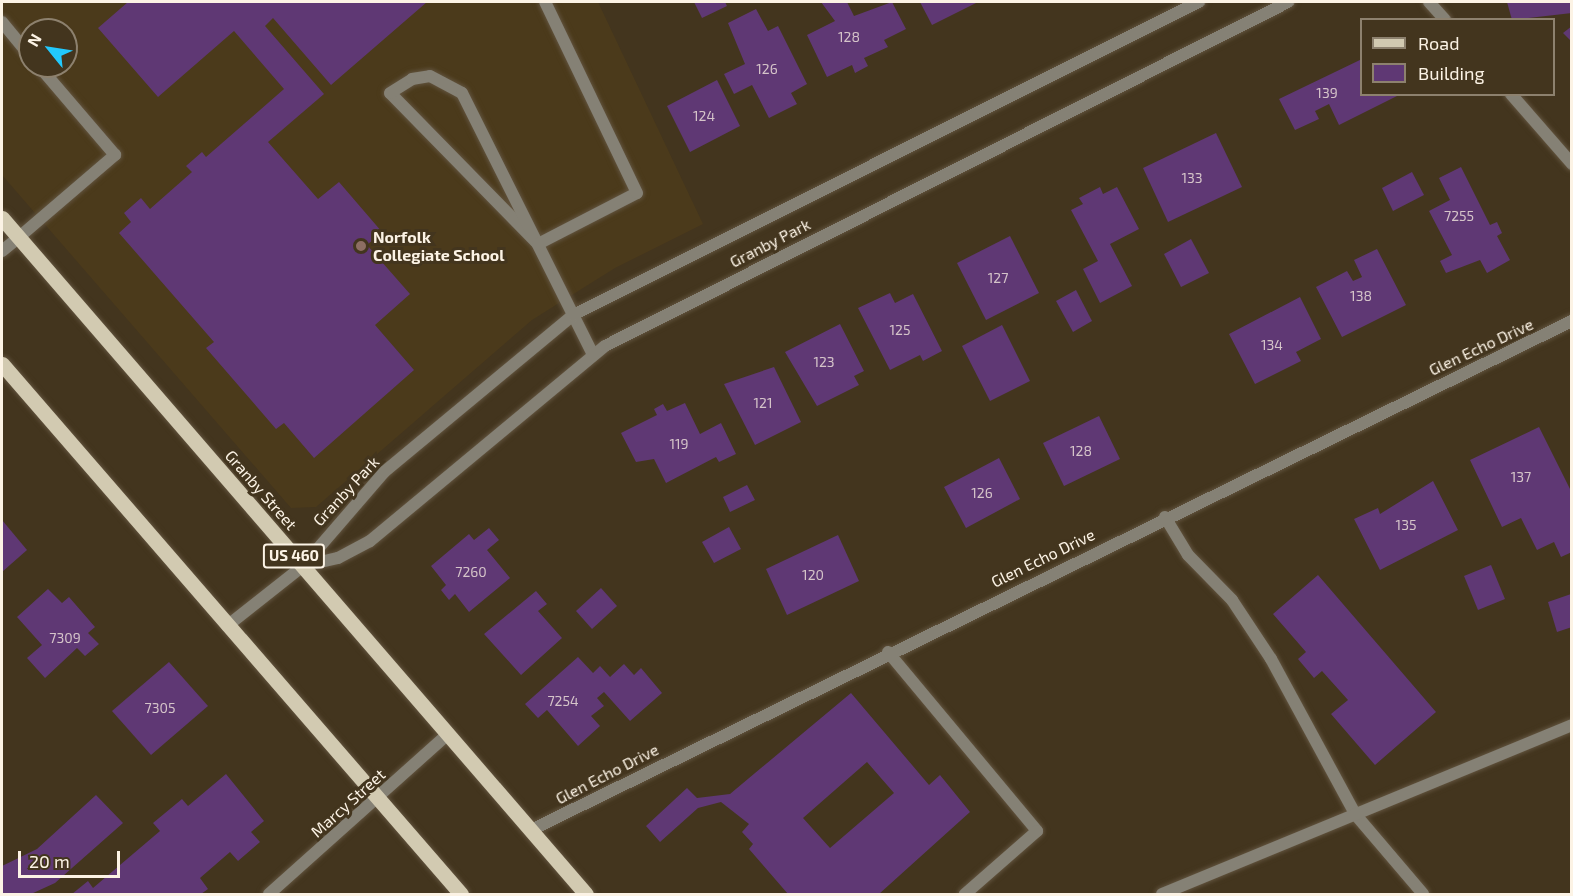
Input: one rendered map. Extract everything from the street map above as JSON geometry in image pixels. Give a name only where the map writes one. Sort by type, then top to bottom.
[{"type":"main road","name":"Granby Street","points":[[2,218],[586,894]]},
{"type":"main road","points":[[2,364],[461,894]]},
{"type":"street","points":[[538,244],[637,193],[545,2]]},
{"type":"street","name":"Granby Park","points":[[227,626],[303,566],[384,472],[573,315],[1199,2]]},
{"type":"street","name":"Granby Park","points":[[303,566],[338,558],[370,541],[593,355],[647,322],[1288,2]]},
{"type":"street","points":[[1430,2],[1443,18]]},
{"type":"street","points":[[2,22],[18,41]]},
{"type":"street","points":[[538,244],[390,93],[412,79],[430,76],[462,93],[538,244],[593,355]]},
{"type":"street","points":[[2,251],[115,155],[49,78]]},
{"type":"street","points":[[1513,96],[1572,164]]},
{"type":"street","name":"Glen Echo Drive","points":[[531,830],[888,652],[1572,321]]},
{"type":"street","points":[[1165,517],[1188,555],[1232,600],[1271,659],[1355,814],[1423,894]]},
{"type":"street","points":[[888,652],[1037,831],[965,894]]},
{"type":"street","points":[[1162,894],[1572,724]]},
{"type":"street","name":"Marcy Street","points":[[269,894],[448,734]]},
{"type":"shaded area","name":"Norfolk Collegiate School","points":[[2,2],[598,2],[703,224],[615,268],[532,320],[316,507],[291,508],[2,175]]},
{"type":"building","points":[[128,2],[427,2],[331,85],[273,18],[265,26],[324,94],[268,142],[318,199],[339,182],[382,232],[367,245],[410,294],[375,325],[414,370],[314,458],[284,423],[276,429],[206,348],[214,342],[119,233],[131,222],[124,213],[141,198],[150,209],[192,172],[186,166],[202,152],[206,157],[284,89],[234,31],[158,97],[98,28]]},
{"type":"building","points":[[694,2],[725,2],[727,6],[702,18]]},
{"type":"building","points":[[821,2],[847,2],[854,16],[892,2],[906,29],[884,40],[888,47],[864,58],[868,66],[855,73],[852,65],[827,77],[807,35],[835,21]]},
{"type":"building","points":[[920,2],[978,2],[932,25]]},
{"type":"building","points":[[1507,2],[1572,2],[1572,13],[1511,18]]},
{"type":"building","points":[[756,9],[768,31],[778,26],[807,84],[791,93],[797,104],[769,118],[752,85],[734,94],[724,74],[745,64],[728,23]]},
{"type":"building","points":[[1572,26],[1572,42],[1563,33]]},
{"type":"building","points":[[1360,60],[1360,96],[1397,96],[1339,125],[1329,104],[1315,111],[1319,119],[1295,130],[1279,99]]},
{"type":"building","points":[[717,80],[740,126],[690,152],[667,106]]},
{"type":"building","points":[[1216,133],[1242,187],[1168,222],[1143,168]]},
{"type":"building","points":[[1461,167],[1490,225],[1497,222],[1502,233],[1497,236],[1510,260],[1487,273],[1480,260],[1446,273],[1440,261],[1452,255],[1429,211],[1450,200],[1439,178]]},
{"type":"building","points":[[1412,172],[1424,195],[1393,211],[1382,188]]},
{"type":"building","points":[[1100,187],[1103,194],[1117,187],[1139,229],[1110,244],[1132,286],[1100,303],[1083,269],[1098,261],[1071,210],[1083,204],[1079,198]]},
{"type":"building","points":[[1010,236],[1039,293],[986,320],[957,263]]},
{"type":"building","points":[[1191,239],[1209,273],[1181,287],[1164,254]]},
{"type":"building","points":[[1377,249],[1406,305],[1342,337],[1316,287],[1347,271],[1353,281],[1362,277],[1354,260]]},
{"type":"building","points":[[1076,290],[1092,321],[1073,332],[1056,301]]},
{"type":"building","points":[[890,293],[895,303],[913,294],[942,351],[923,361],[920,355],[890,370],[858,308]]},
{"type":"building","points":[[1300,297],[1321,339],[1296,352],[1301,361],[1255,384],[1229,334]]},
{"type":"building","points":[[840,324],[864,371],[854,376],[859,385],[817,406],[785,352]]},
{"type":"building","points":[[1002,325],[1030,381],[990,401],[962,346]]},
{"type":"building","points":[[774,367],[801,422],[755,445],[724,384]]},
{"type":"building","points":[[685,403],[700,434],[721,423],[736,454],[719,462],[716,457],[666,483],[654,459],[636,462],[621,433],[657,415],[654,409],[663,404],[667,411]]},
{"type":"building","points":[[1099,416],[1120,459],[1064,486],[1043,443]]},
{"type":"building","points":[[1539,427],[1572,493],[1572,552],[1561,557],[1554,542],[1537,550],[1521,518],[1502,527],[1470,460]]},
{"type":"building","points":[[999,458],[1020,499],[966,528],[944,487]]},
{"type":"building","points":[[1433,481],[1458,530],[1380,570],[1354,519],[1378,508],[1380,514]]},
{"type":"building","points":[[747,485],[755,500],[730,512],[723,497]]},
{"type":"building","points":[[2,520],[27,550],[2,572]]},
{"type":"building","points":[[729,527],[741,549],[714,563],[702,542]]},
{"type":"building","points":[[489,528],[499,540],[487,550],[510,578],[469,612],[455,594],[449,600],[441,590],[446,585],[431,566],[469,534],[474,540]]},
{"type":"building","points":[[838,535],[859,581],[787,615],[766,569]]},
{"type":"building","points":[[1491,565],[1505,599],[1478,610],[1464,576]]},
{"type":"building","points":[[1318,575],[1436,712],[1375,765],[1331,714],[1348,700],[1322,671],[1314,678],[1298,659],[1306,652],[1273,614]]},
{"type":"building","points":[[601,588],[617,606],[592,629],[576,611]]},
{"type":"building","points":[[48,589],[62,603],[69,597],[95,627],[88,633],[99,644],[85,656],[77,648],[45,678],[27,658],[42,645],[17,617]]},
{"type":"building","points":[[536,591],[547,604],[538,611],[562,638],[521,675],[484,634]]},
{"type":"building","points":[[1571,594],[1572,627],[1557,632],[1548,602]]},
{"type":"building","points":[[578,657],[593,673],[600,666],[610,677],[624,664],[634,675],[641,668],[662,693],[630,721],[604,692],[597,698],[604,706],[591,716],[600,726],[578,746],[547,710],[538,718],[525,704]]},
{"type":"building","points":[[169,662],[208,706],[151,755],[112,711]]},
{"type":"building","points":[[851,693],[929,785],[940,775],[970,812],[879,894],[788,894],[749,849],[753,844],[742,832],[749,824],[721,802],[698,808],[660,842],[646,826],[687,788],[697,798],[730,794]],"holes":[[[867,762],[894,793],[830,848],[803,818]]]},
{"type":"building","points":[[226,774],[264,821],[251,832],[260,842],[238,861],[230,852],[200,878],[208,889],[201,894],[72,894],[88,881],[93,888],[160,831],[153,823],[182,799],[188,806]]},
{"type":"building","points":[[96,795],[123,823],[55,883],[31,894],[2,894],[2,866],[37,849]]},
{"type":"place","name":"Norfolk Collegiate School","points":[[361,246]]}]
